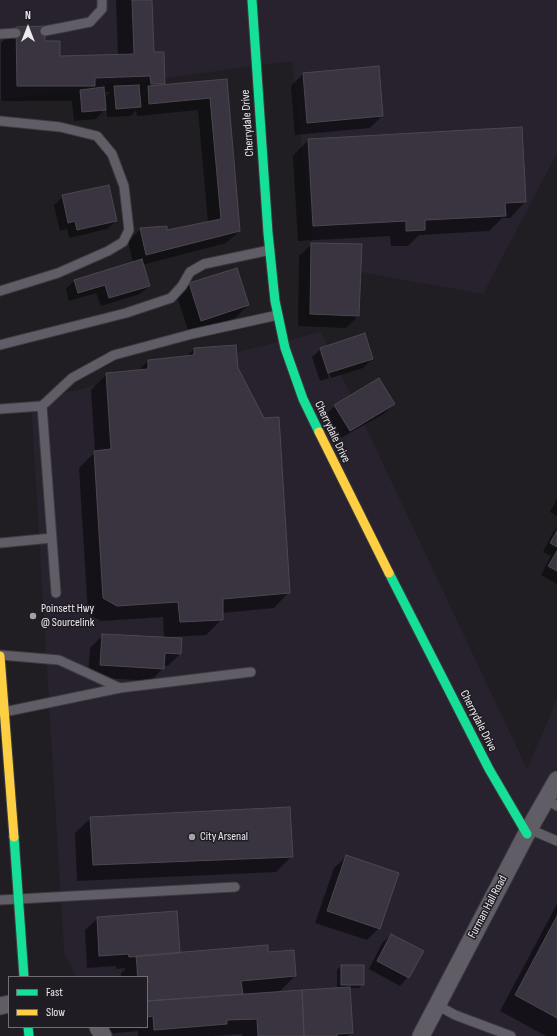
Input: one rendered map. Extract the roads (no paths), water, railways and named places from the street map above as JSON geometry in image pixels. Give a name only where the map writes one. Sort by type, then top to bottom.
[{"type":"main road","name":"Cherrydale Drive","points":[[252,0],[270,250],[275,301],[285,348],[303,399],[343,483],[489,769],[528,831]]},
{"type":"main road","points":[[0,656],[24,976]]},
{"type":"street","name":"Furman Hall Road","points":[[421,1036],[528,831],[552,803],[557,780]]},
{"type":"lane","points":[[45,31],[90,22],[102,9],[102,0]]},
{"type":"lane","points":[[0,34],[16,33]]},
{"type":"lane","points":[[0,121],[60,127],[97,136],[112,154],[124,186],[130,230],[123,242],[108,251],[58,273],[0,291]]},
{"type":"lane","points":[[0,345],[120,315],[171,298],[182,286],[190,272],[204,264],[270,250]]},
{"type":"lane","points":[[0,409],[42,406],[72,378],[114,355],[192,334],[278,315]]},
{"type":"lane","points":[[42,406],[56,593]]},
{"type":"lane","points":[[0,543],[52,538]]},
{"type":"lane","points":[[0,656],[59,660],[120,688]]},
{"type":"lane","points":[[4,712],[120,688],[252,672]]},
{"type":"lane","points":[[528,831],[557,841]]},
{"type":"lane","points":[[0,900],[235,887]]},
{"type":"lane","points":[[437,1005],[455,1015],[511,1036]]},
{"type":"place","name":"Poinsett Hwy @ Sourcelink","points":[[33,616]]},
{"type":"place","name":"City Arsenal","points":[[192,837]]}]
